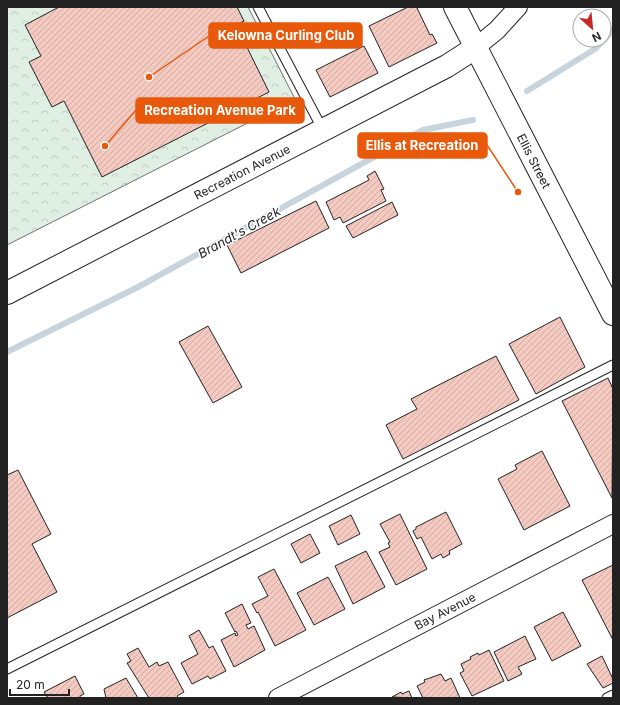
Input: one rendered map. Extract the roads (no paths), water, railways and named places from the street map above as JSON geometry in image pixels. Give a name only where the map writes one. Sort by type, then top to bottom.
[{"type":"street","name":"Ellis Street","points":[[455,7],[613,314]]},
{"type":"street","points":[[475,48],[497,30],[518,7]]},
{"type":"street","name":"Recreation Avenue","points":[[7,293],[447,66],[475,48]]},
{"type":"street","name":"Bay Avenue","points":[[278,698],[613,524]]},
{"type":"lane","points":[[258,7],[323,130]]},
{"type":"lane","points":[[7,669],[613,365]]},
{"type":"lane","points":[[608,698],[613,695]]},
{"type":"waterway","name":"Brandt's Creek","points":[[527,91],[596,48]]},
{"type":"waterway","name":"Brandt's Creek","points":[[7,352],[138,287],[423,130],[473,120]]},
{"type":"place","name":"Kelowna Curling Club","points":[[149,77]]},
{"type":"place","name":"Recreation Avenue Park","points":[[105,146]]},
{"type":"place","name":"Ellis at Recreation","points":[[518,192]]}]
